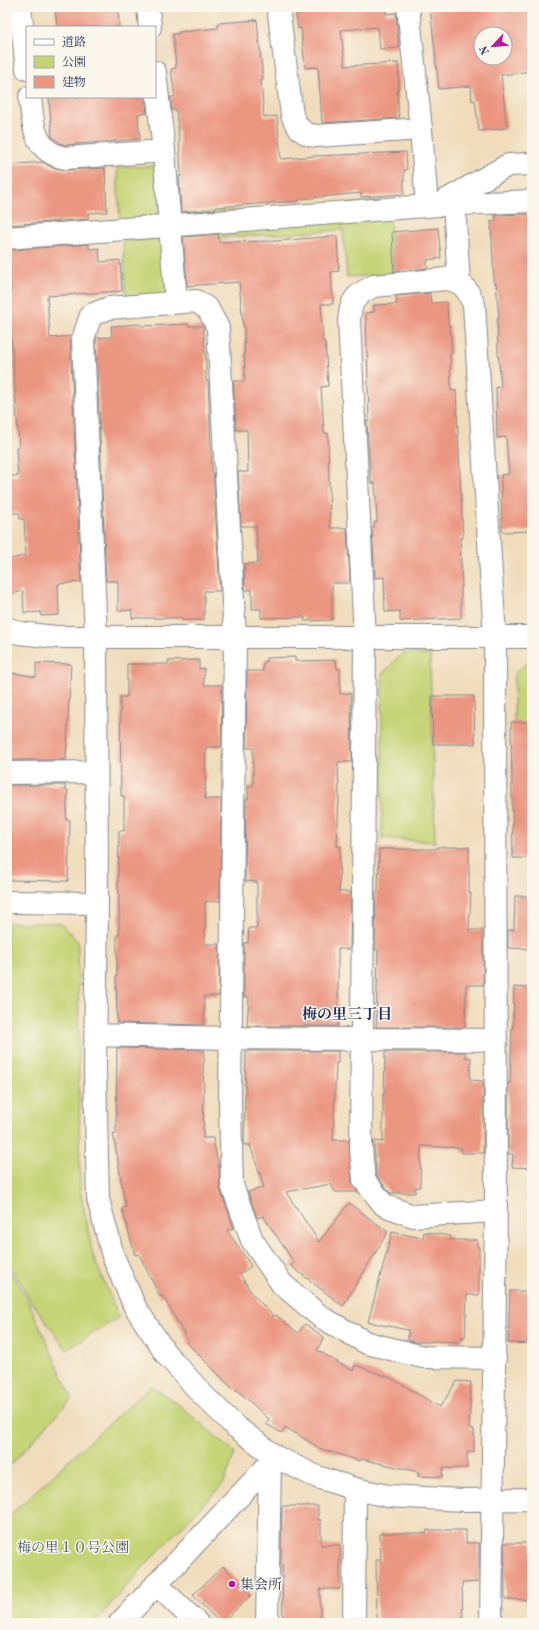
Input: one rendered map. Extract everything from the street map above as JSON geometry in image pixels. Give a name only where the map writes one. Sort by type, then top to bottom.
[{"type":"street","points":[[20,7],[26,60]]},
{"type":"street","points":[[148,7],[150,26]]},
{"type":"street","points":[[278,7],[292,115],[296,125],[303,132],[310,136],[317,136],[421,129]]},
{"type":"street","points":[[408,7],[421,129],[459,284]]},
{"type":"street","points":[[156,81],[171,226],[176,302]]},
{"type":"street","points":[[30,98],[34,130],[40,142],[55,156],[65,158],[164,151]]},
{"type":"street","points":[[440,205],[508,165],[532,164]]},
{"type":"street","points":[[7,238],[440,205],[531,201]]},
{"type":"street","points":[[491,1623],[496,1211],[495,637],[474,305],[468,290],[453,280],[446,279],[374,286],[364,290],[354,298],[350,307],[348,320],[365,637],[361,1149],[364,1180],[384,1205],[413,1216],[496,1211]]},
{"type":"street","points":[[495,1358],[422,1357],[368,1343],[321,1317],[282,1284],[252,1240],[232,1185],[230,1038],[235,637],[218,328],[208,309],[196,301],[109,308],[91,315],[83,339],[96,637],[97,903],[95,1035],[98,1199],[113,1256],[135,1308],[166,1354],[204,1396],[273,1460],[354,1489],[388,1496],[464,1500],[532,1499]]},
{"type":"street","points":[[7,628],[20,634],[96,637],[532,637]]},
{"type":"street","points":[[7,773],[96,772]]},
{"type":"street","points":[[7,902],[97,903]]},
{"type":"street","points":[[95,1035],[230,1038],[496,1040]]},
{"type":"street","points":[[120,1623],[273,1460]]},
{"type":"street","points":[[267,1623],[273,1460]]},
{"type":"street","points":[[354,1489],[354,1623]]},
{"type":"street","points":[[156,1584],[197,1623]]},
{"type":"green space","points":[[155,166],[161,223],[120,225],[117,167]]},
{"type":"green space","points":[[389,201],[393,274],[347,277],[343,230],[185,240],[183,214]]},
{"type":"green space","points":[[165,239],[168,295],[126,297],[123,241]]},
{"type":"green space","points":[[403,653],[430,655],[435,842],[382,838],[382,674]]},
{"type":"green space","points":[[532,659],[532,729],[514,729],[514,674]]},
{"type":"green space","points":[[7,923],[60,923],[78,941],[80,1190],[93,1256],[119,1317],[67,1350],[31,1301],[7,1260]]},
{"type":"green space","points":[[7,1266],[27,1298],[72,1398],[7,1469]]},
{"type":"green space","name":"梅の里１０号公園","points":[[151,1386],[178,1404],[235,1453],[224,1483],[145,1565],[94,1623],[7,1623],[7,1518]]},
{"type":"building","points":[[55,7],[118,7],[119,26],[57,26]]},
{"type":"building","points":[[295,7],[385,7],[386,14],[396,13],[399,48],[380,49],[378,27],[341,30],[345,66],[398,63],[399,89],[397,90],[399,118],[322,123],[318,67],[305,68],[301,28],[298,29]]},
{"type":"building","points":[[430,7],[532,7],[532,71],[501,75],[507,128],[479,131],[475,100],[472,101],[471,86],[439,89]]},
{"type":"building","points":[[257,20],[263,80],[261,81],[264,117],[277,116],[281,159],[406,152],[407,170],[404,170],[404,194],[361,197],[361,193],[300,199],[300,201],[216,207],[216,209],[181,212],[179,136],[176,110],[172,110],[170,97],[175,97],[171,69],[176,68],[173,34],[218,28],[218,23]]},
{"type":"building","points":[[49,98],[145,98],[147,113],[138,114],[140,139],[66,145],[60,143],[52,137]]},
{"type":"building","points":[[43,162],[51,167],[66,170],[105,168],[107,212],[88,213],[88,219],[7,225],[7,165]]},
{"type":"building","points":[[532,214],[532,531],[502,532],[501,475],[509,474],[506,437],[497,438],[496,387],[501,387],[497,319],[499,319],[496,283],[494,283],[491,221],[496,221],[495,215]]},
{"type":"building","points":[[438,228],[441,258],[427,260],[427,268],[394,272],[392,232]]},
{"type":"building","points":[[218,234],[219,242],[277,241],[337,236],[339,271],[331,272],[333,304],[321,304],[323,342],[325,342],[328,386],[321,387],[324,433],[328,433],[330,528],[347,528],[350,579],[348,583],[332,583],[332,620],[305,621],[304,617],[261,618],[261,609],[252,609],[252,590],[245,590],[244,564],[258,563],[256,526],[241,526],[238,472],[248,472],[247,430],[236,430],[233,381],[245,381],[244,326],[239,282],[187,286],[183,237]]},
{"type":"building","points":[[89,244],[89,249],[99,248],[100,262],[120,260],[122,291],[47,296],[50,338],[70,336],[81,582],[58,584],[59,615],[41,616],[41,612],[24,613],[23,591],[7,595],[7,560],[26,555],[24,519],[20,519],[19,513],[7,513],[7,476],[18,476],[16,447],[19,447],[8,292],[11,292],[9,250]]},
{"type":"building","points":[[430,293],[431,303],[447,302],[448,325],[450,325],[452,353],[450,353],[451,391],[456,390],[463,538],[460,538],[462,587],[461,618],[400,621],[400,611],[385,612],[384,577],[375,578],[372,528],[374,528],[374,522],[377,522],[375,483],[371,483],[368,441],[367,421],[369,421],[366,313],[374,312],[374,305],[397,304],[396,296]]},
{"type":"building","points":[[140,324],[141,326],[188,324],[188,326],[203,326],[206,381],[208,381],[220,591],[204,591],[204,620],[182,620],[182,618],[132,618],[132,610],[118,611],[118,581],[106,581],[96,338],[112,337],[111,326]]},
{"type":"building","points":[[295,657],[295,661],[336,660],[337,669],[340,669],[340,694],[351,693],[352,762],[338,762],[339,798],[337,846],[340,846],[339,892],[351,892],[350,949],[338,949],[338,1026],[247,1026],[249,997],[244,997],[244,943],[248,943],[249,928],[257,928],[257,882],[245,881],[246,799],[248,799],[248,786],[253,786],[253,748],[246,748],[247,671],[263,671],[263,662],[266,662],[266,658]]},
{"type":"building","points":[[199,660],[199,669],[204,668],[204,685],[222,685],[221,747],[206,747],[205,799],[221,799],[220,901],[205,902],[205,944],[219,944],[219,996],[204,996],[204,1025],[117,1023],[116,976],[117,935],[119,935],[119,831],[124,831],[124,796],[121,796],[120,697],[127,697],[127,664],[168,664],[168,661]]},
{"type":"building","points":[[36,663],[71,664],[66,760],[7,760],[7,672],[36,677]]},
{"type":"building","points":[[432,696],[474,696],[475,744],[433,744]]},
{"type":"building","points":[[511,722],[530,722],[530,736],[532,736],[532,858],[513,858]]},
{"type":"building","points":[[7,785],[65,785],[65,790],[68,790],[66,820],[70,820],[68,881],[7,880]]},
{"type":"building","points":[[437,847],[469,847],[469,893],[471,893],[469,930],[483,930],[483,985],[466,985],[465,1027],[376,1027],[378,950],[375,950],[376,892],[378,892],[379,849],[437,849]]},
{"type":"building","points":[[515,896],[532,896],[532,949],[508,948],[508,930],[514,930]]},
{"type":"building","points":[[514,987],[532,988],[532,1168],[512,1167],[513,1154],[508,1154],[508,1083],[510,1083]]},
{"type":"building","points":[[117,1048],[204,1050],[203,1138],[213,1138],[219,1168],[220,1189],[234,1228],[227,1230],[251,1266],[240,1274],[251,1292],[274,1317],[276,1315],[298,1333],[305,1324],[324,1337],[317,1350],[353,1371],[355,1365],[391,1378],[440,1407],[457,1381],[471,1382],[469,1429],[474,1429],[474,1452],[467,1452],[467,1468],[443,1468],[442,1477],[418,1476],[419,1472],[361,1459],[360,1461],[321,1449],[285,1427],[282,1433],[266,1424],[269,1419],[236,1389],[235,1391],[186,1342],[188,1341],[163,1296],[160,1297],[139,1254],[135,1255],[122,1208],[126,1207],[113,1133],[116,1134]]},
{"type":"building","points":[[246,1051],[338,1051],[338,1063],[336,1063],[333,1140],[349,1140],[352,1181],[358,1192],[335,1192],[331,1184],[286,1192],[319,1242],[349,1203],[388,1232],[343,1306],[291,1266],[294,1262],[263,1216],[257,1218],[248,1192],[264,1187],[250,1145],[244,1145]]},
{"type":"building","points":[[385,1052],[465,1052],[465,1057],[471,1058],[470,1080],[483,1081],[483,1153],[462,1153],[462,1148],[421,1146],[420,1187],[416,1187],[415,1193],[390,1193],[376,1175],[374,1141],[383,1142]]},
{"type":"building","points":[[392,1232],[423,1238],[424,1232],[450,1236],[450,1240],[477,1240],[477,1247],[479,1248],[479,1295],[467,1295],[465,1337],[461,1337],[461,1342],[414,1342],[408,1340],[408,1330],[368,1322]]},
{"type":"building","points":[[510,1291],[532,1291],[532,1344],[508,1343]]},
{"type":"building","points":[[282,1506],[318,1506],[318,1520],[321,1520],[321,1545],[340,1545],[340,1589],[320,1589],[320,1623],[283,1623],[282,1564],[281,1565]]},
{"type":"building","points":[[427,1530],[466,1530],[466,1543],[479,1543],[479,1582],[462,1583],[463,1623],[377,1623],[376,1560],[381,1560],[380,1533],[427,1533]]},
{"type":"building","points":[[504,1543],[532,1543],[532,1600],[505,1599]]},
{"type":"building","points":[[223,1566],[251,1595],[222,1623],[220,1623],[193,1595]]},
{"type":"place","name":"集会所","points":[[232,1584]]},
{"type":"district","name":"梅の里三丁目","points":[[347,1014]]}]
